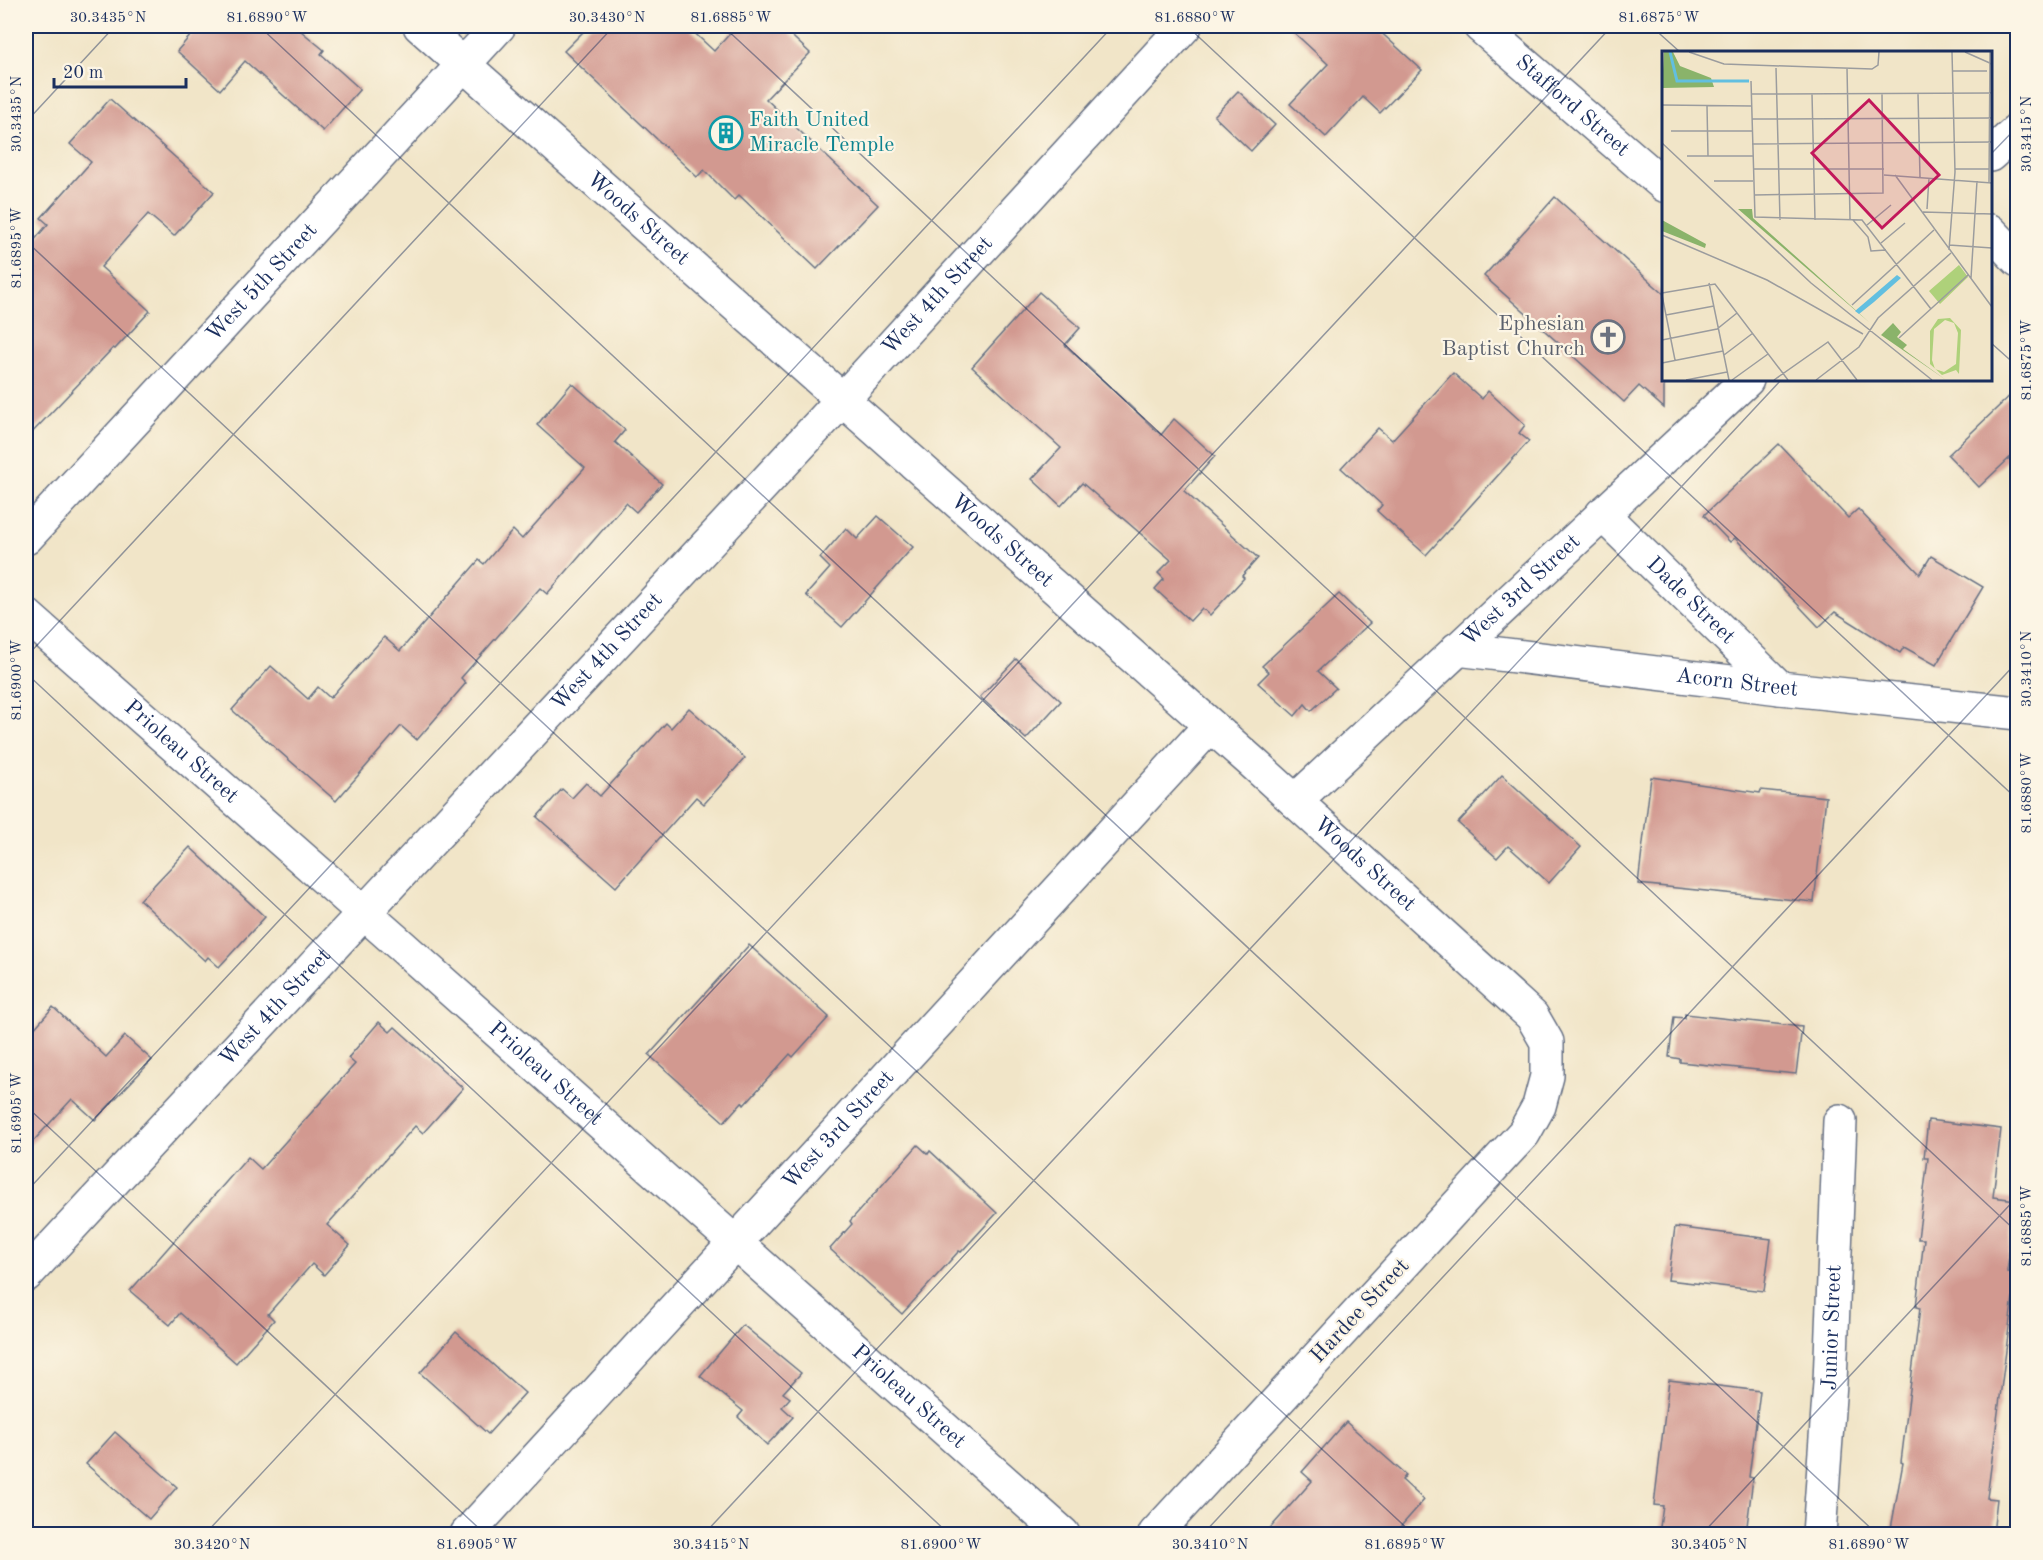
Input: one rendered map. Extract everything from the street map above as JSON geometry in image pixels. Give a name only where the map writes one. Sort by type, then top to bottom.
[{"type":"street","name":"Woods Street","points":[[420,26],[1295,801],[1532,1016],[1547,1042],[1547,1076]]},
{"type":"street","name":"West 5th Street","points":[[26,538],[499,26]]},
{"type":"street","name":"West 4th Street","points":[[26,1275],[843,399],[1185,26]]},
{"type":"street","name":"Stafford Street","points":[[1480,26],[1662,183]]},
{"type":"street","points":[[1992,153],[2018,130]]},
{"type":"street","points":[[1992,233],[2018,260]]},
{"type":"street","name":"West 3rd Street","points":[[1295,801],[1746,381]]},
{"type":"street","name":"Dade Street","points":[[1602,514],[1780,688]]},
{"type":"street","name":"Prioleau Street","points":[[26,615],[1063,1534]]},
{"type":"street","name":"Acorn Street","points":[[1457,649],[1780,688],[2018,713]]},
{"type":"street","name":"West 3rd Street","points":[[467,1534],[1210,726]]},
{"type":"street","name":"Hardee Street","points":[[1155,1534],[1524,1133],[1539,1106],[1547,1076]]},
{"type":"street","name":"Junior Street","points":[[1819,1534],[1830,1383],[1840,1121]]},
{"type":"building","points":[[199,26],[295,26],[324,50],[321,54],[360,89],[323,131],[245,61],[220,90],[177,51]]},
{"type":"building","name":"Faith United Miracle Temple","points":[[589,26],[687,26],[714,51],[737,26],[781,26],[810,53],[766,99],[878,205],[817,269],[739,195],[734,200],[704,170],[697,177],[564,51]]},
{"type":"building","points":[[1287,26],[1374,26],[1422,70],[1380,113],[1363,97],[1326,137],[1290,104],[1328,64]]},
{"type":"building","points":[[1238,91],[1275,125],[1251,151],[1214,116]]},
{"type":"building","points":[[110,99],[214,192],[174,236],[148,214],[101,267],[150,311],[26,439],[26,250],[48,224],[41,218],[91,162],[70,144]]},
{"type":"building","name":"Ephesian Baptist Church","points":[[1555,197],[1662,292],[1664,408],[1639,386],[1624,402],[1484,276]]},
{"type":"building","points":[[1039,292],[1080,328],[1065,345],[1161,435],[1174,419],[1215,456],[1184,491],[1258,558],[1242,576],[1244,578],[1210,615],[1202,608],[1190,621],[1155,589],[1164,579],[1158,573],[1171,560],[1082,483],[1061,506],[1032,479],[1061,448],[972,367]]},
{"type":"building","points":[[1453,373],[1482,399],[1488,391],[1525,425],[1519,433],[1529,441],[1426,555],[1377,511],[1382,505],[1341,468],[1378,428],[1392,440]]},
{"type":"building","points":[[572,383],[625,430],[615,442],[662,484],[636,512],[626,503],[547,594],[540,588],[461,678],[466,683],[417,740],[401,726],[336,801],[232,710],[271,666],[308,699],[318,687],[330,698],[384,637],[400,651],[479,560],[484,564],[513,530],[522,539],[585,468],[537,425]]},
{"type":"building","points":[[2018,388],[2018,450],[1979,487],[1948,455]]},
{"type":"building","points":[[1779,444],[1848,518],[1858,509],[1920,574],[1931,556],[1983,587],[1936,665],[1904,647],[1900,653],[1835,612],[1819,627],[1735,538],[1730,542],[1704,515]]},
{"type":"building","points":[[878,516],[913,547],[842,627],[806,595],[830,568],[820,558],[846,528],[857,539]]},
{"type":"building","points":[[1339,594],[1370,623],[1318,671],[1336,688],[1311,711],[1305,704],[1295,716],[1258,683],[1269,672],[1262,666]]},
{"type":"building","points":[[1016,659],[1061,701],[1026,739],[980,697]]},
{"type":"building","points":[[689,708],[745,758],[704,804],[696,797],[616,887],[537,817],[562,789],[572,798],[586,783],[600,796],[666,723],[671,728]]},
{"type":"building","points":[[1502,775],[1581,847],[1549,883],[1508,846],[1497,858],[1458,823]]},
{"type":"building","points":[[1651,777],[1760,793],[1761,790],[1826,797],[1814,902],[1638,884]]},
{"type":"building","points":[[190,847],[265,917],[219,967],[208,957],[205,961],[140,900]]},
{"type":"building","points":[[749,945],[829,1017],[793,1057],[790,1054],[744,1105],[742,1102],[724,1122],[649,1055]]},
{"type":"building","points":[[53,1007],[106,1057],[125,1036],[152,1060],[95,1120],[72,1099],[26,1149],[26,1038]]},
{"type":"building","points":[[1685,1014],[1802,1027],[1796,1074],[1680,1062],[1680,1059],[1669,1057],[1674,1017],[1685,1018]]},
{"type":"building","points":[[379,1022],[390,1032],[395,1027],[463,1088],[423,1133],[415,1126],[327,1225],[350,1245],[324,1275],[312,1264],[268,1314],[274,1320],[236,1363],[180,1313],[170,1325],[130,1291],[248,1157],[261,1169],[355,1064],[348,1058]]},
{"type":"building","points":[[1928,1120],[2001,1129],[1993,1197],[2016,1200],[2007,1272],[2016,1273],[1987,1498],[1997,1499],[1993,1534],[1890,1534],[1903,1463],[1901,1462],[1920,1308],[1916,1307],[1924,1239],[1918,1239],[1928,1158],[1924,1158]]},
{"type":"building","points":[[918,1145],[928,1154],[930,1151],[997,1213],[902,1314],[830,1249],[852,1224],[850,1221]]},
{"type":"building","points":[[1675,1227],[1771,1239],[1764,1291],[1668,1280]]},
{"type":"building","points":[[743,1325],[801,1373],[783,1393],[790,1398],[782,1407],[793,1417],[767,1445],[738,1417],[743,1411],[700,1376]]},
{"type":"building","points":[[456,1332],[525,1393],[488,1434],[420,1373]]},
{"type":"building","points":[[1669,1380],[1760,1391],[1749,1477],[1753,1478],[1746,1534],[1659,1534],[1663,1506],[1654,1505]]},
{"type":"building","points":[[1346,1422],[1406,1475],[1402,1480],[1424,1500],[1394,1534],[1265,1534],[1312,1481],[1302,1472]]},
{"type":"building","points":[[115,1432],[177,1487],[149,1519],[86,1464]]},
{"type":"place","name":"Faith United Miracle Temple","points":[[726,133]]},
{"type":"place","name":"Ephesian Baptist Church","points":[[1608,337]]}]
